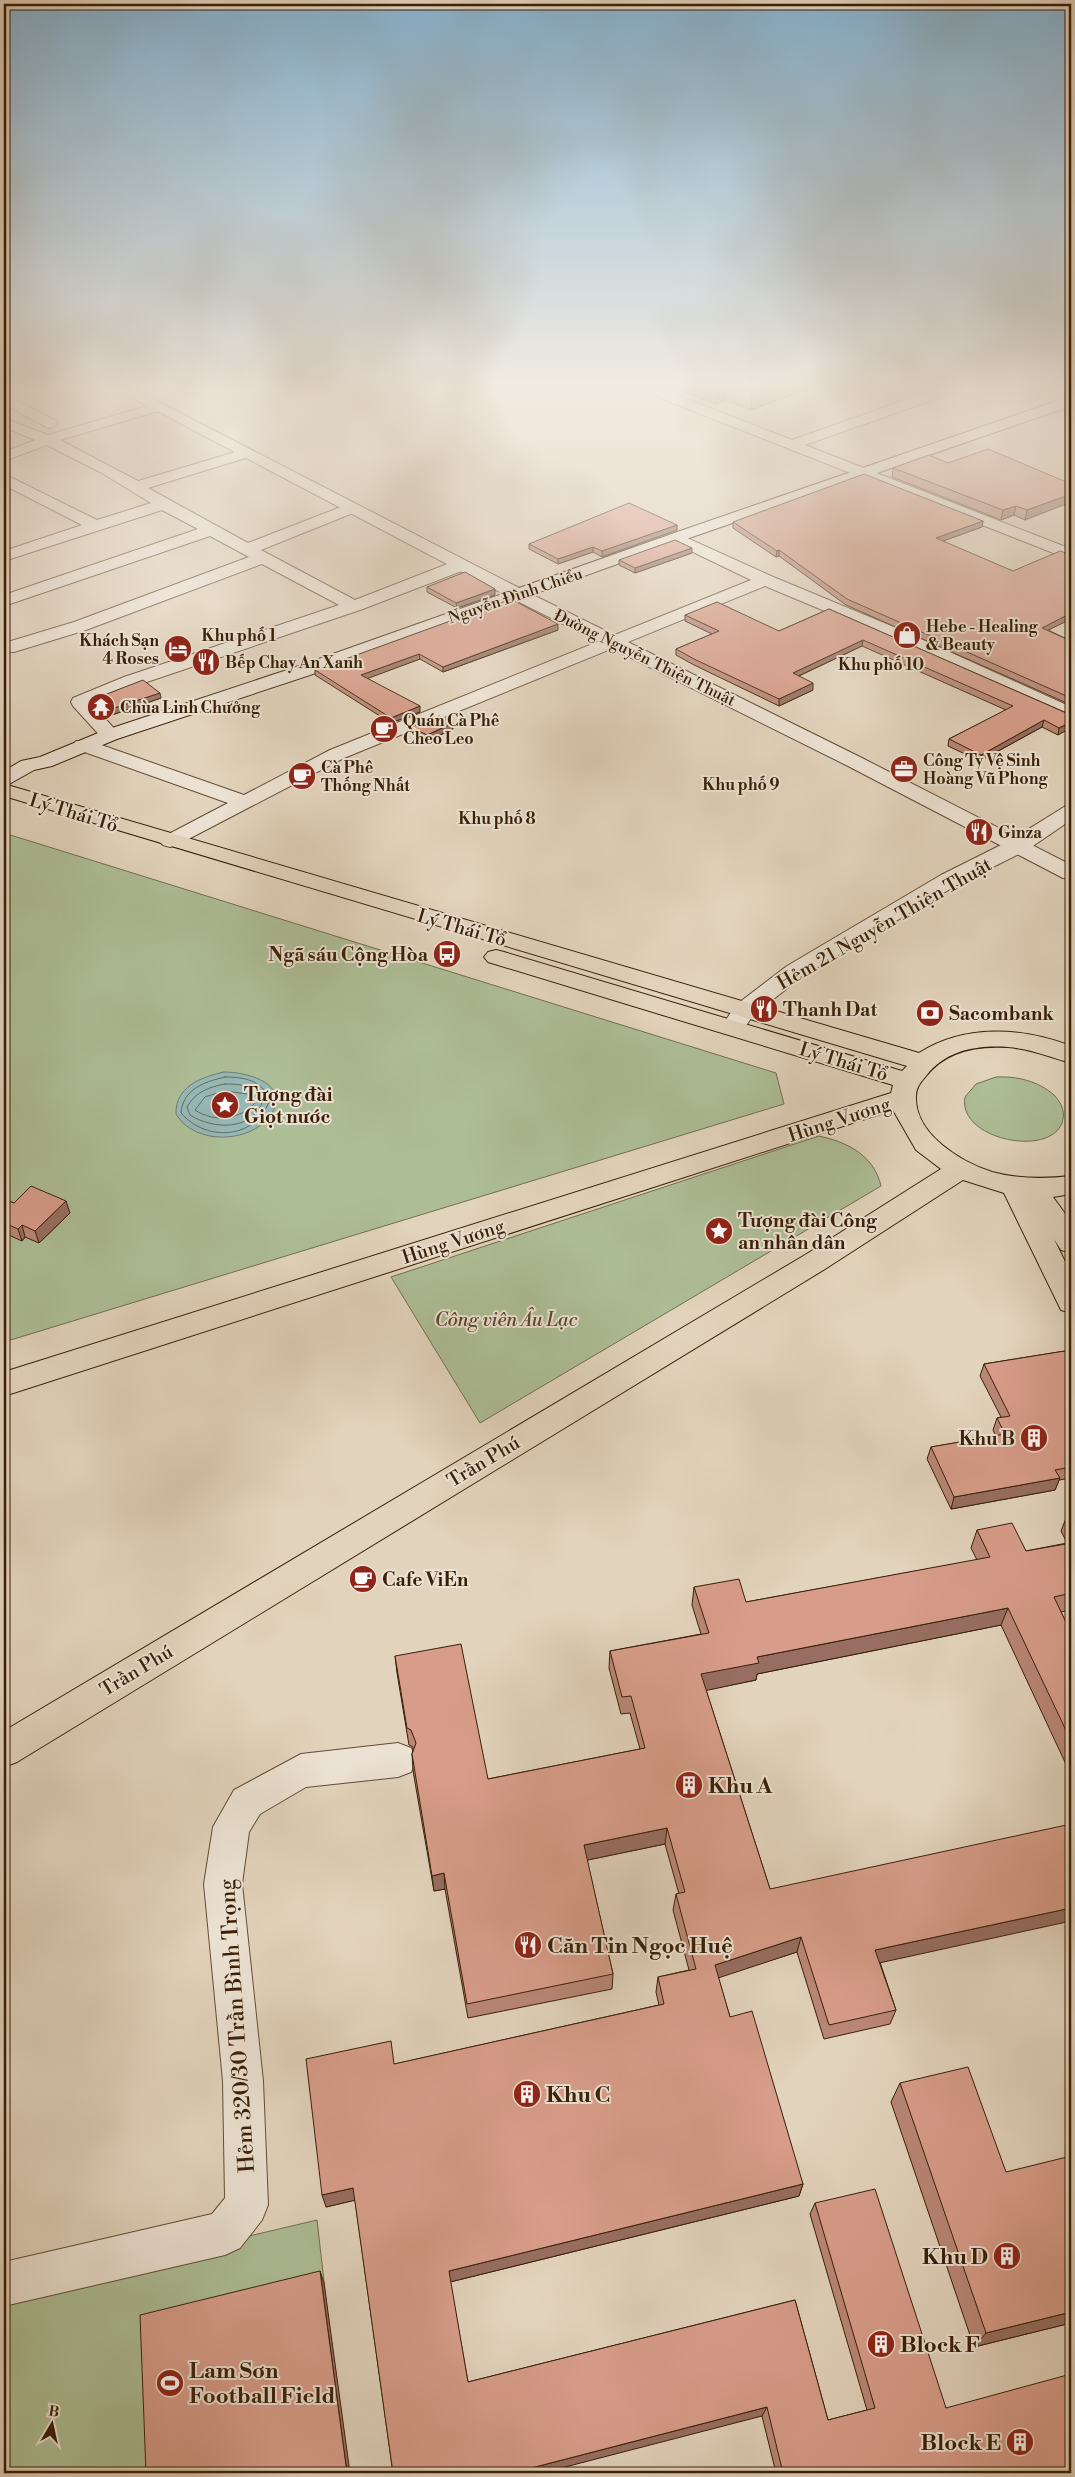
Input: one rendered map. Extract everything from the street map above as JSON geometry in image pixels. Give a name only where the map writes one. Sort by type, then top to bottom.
[{"type":"main road","name":"Lý Thái Tổ","points":[[5,793],[170,841],[739,1018],[911,1081]]},
{"type":"main road","name":"Lý Thái Tổ","points":[[5,793],[739,1018]]},
{"type":"main road","name":"Hùng Vương","points":[[4,1384],[911,1081],[936,1052],[953,1045],[981,1040],[1018,1040],[1069,1051]]},
{"type":"main road","points":[[911,1081],[908,1118],[916,1132],[942,1158],[961,1169],[995,1182],[1023,1187],[1071,1185]]},
{"type":"main road","name":"Trần Phú","points":[[4,1750],[815,1262],[961,1169]]},
{"type":"main road","points":[[1023,1187],[1071,1243]]},
{"type":"main road","points":[[1023,1187],[1071,1302]]},
{"type":"street","points":[[43,500],[94,526]]},
{"type":"street","points":[[157,500],[354,606]]},
{"type":"street","name":"Đường Nguyễn Thiện Thuật","points":[[336,500],[519,595],[1071,873]]},
{"type":"street","name":"Nguyễn Đình Chiểu","points":[[5,793],[41,770],[45,762],[83,745],[519,595],[786,500]]},
{"type":"street","points":[[930,500],[1071,555]]},
{"type":"street","points":[[5,554],[163,504]]},
{"type":"street","points":[[6,647],[80,626],[257,553],[352,508]]},
{"type":"street","points":[[4,601],[211,530]]},
{"type":"street","points":[[676,538],[765,580],[895,634],[1071,714]]},
{"type":"street","points":[[110,735],[80,702],[106,690],[208,653],[354,606],[461,565]]},
{"type":"street","points":[[170,841],[211,818],[302,775],[337,754],[765,580]]},
{"type":"street","points":[[83,745],[246,802]]},
{"type":"street","name":"Hẻm 21 Nguyễn Thiện Thuật","points":[[739,1018],[795,971],[949,880],[1019,846],[1071,811]]},
{"type":"street","name":"Hẻm 320/30 Trần Bình Trọng","points":[[4,2284],[225,2233],[247,2205],[243,2081],[223,1884],[231,1827],[247,1802],[301,1771],[398,1760]]},
{"type":"green space","points":[[4,833],[776,1073],[784,1104],[4,1342]]},
{"type":"green space","points":[[996,1077],[1012,1077],[1027,1080],[1041,1086],[1054,1095],[1063,1109],[1063,1119],[1056,1131],[1044,1139],[1027,1141],[1008,1140],[991,1134],[976,1125],[967,1112],[965,1097],[976,1084]]},
{"type":"green space","name":"Công viên Âu Lạc","points":[[819,1136],[849,1146],[866,1158],[877,1175],[881,1186],[480,1423],[391,1277]]},
{"type":"green space","name":"Lam Sơn Football Field","points":[[317,2220],[346,2473],[4,2473],[4,2294]]},
{"type":"water","points":[[224,1072],[244,1074],[264,1082],[272,1088],[276,1096],[276,1105],[270,1116],[261,1125],[249,1132],[236,1136],[208,1136],[184,1124],[176,1114],[177,1105],[185,1090],[198,1080]]},
{"type":"building","points":[[794,500],[929,500],[983,521],[936,538],[1013,571],[1060,551],[1071,555],[1071,613],[1042,628],[1071,641],[1071,698],[847,599],[779,550],[777,551],[733,522]]},
{"type":"building","points":[[976,500],[1056,500],[1027,510],[1016,506],[1003,510]]},
{"type":"building","points":[[629,503],[677,525],[602,551],[593,547],[558,559],[529,544]]},
{"type":"building","points":[[675,540],[692,548],[635,568],[619,560]]},
{"type":"building","points":[[465,572],[495,589],[456,603],[427,587]]},
{"type":"building","points":[[511,599],[558,624],[443,667],[419,654],[361,675],[420,706],[391,718],[315,670]]},
{"type":"building","points":[[717,602],[779,631],[829,609],[1071,715],[1071,722],[1059,728],[1044,720],[981,755],[949,739],[1013,706],[863,640],[793,673],[813,683],[779,699],[676,649],[719,631],[685,615]]},
{"type":"building","points":[[143,680],[160,693],[105,711],[94,699]]},
{"type":"building","points":[[439,716],[453,723],[427,735],[411,727]]},
{"type":"building","points":[[31,1186],[66,1201],[35,1231],[22,1225],[18,1229],[4,1223],[4,1199],[14,1203]]},
{"type":"building","name":"Khu B","points":[[1071,1350],[1071,1467],[1055,1470],[1060,1478],[954,1497],[931,1447],[1005,1434],[997,1418],[1010,1416],[984,1364]]},
{"type":"building","points":[[1012,1523],[1026,1551],[1071,1543],[1071,1593],[1054,1597],[1071,1633],[1071,1741],[1008,1608],[757,1657],[759,1663],[701,1674],[770,1889],[1071,1824],[1071,1908],[875,1950],[896,2010],[829,2025],[801,1937],[715,1965],[730,2017],[752,2011],[803,2184],[449,2271],[468,2382],[795,2300],[828,2420],[875,2408],[815,2203],[875,2189],[946,2408],[1071,2374],[1071,2473],[783,2473],[767,2407],[512,2473],[393,2473],[353,2188],[322,2195],[306,2059],[391,2041],[394,2064],[664,2004],[658,1977],[696,1969],[676,1894],[685,1892],[667,1828],[584,1845],[613,1974],[467,2004],[444,1873],[432,1876],[412,1754],[416,1743],[411,1730],[407,1728],[395,1656],[461,1644],[488,1779],[645,1748],[631,1696],[622,1697],[610,1651],[709,1633],[694,1587],[739,1579],[746,1602],[990,1557],[977,1530]]},
{"type":"building","name":"Khu D","points":[[968,2067],[1006,2172],[1071,2156],[1071,2312],[986,2333],[900,2083]]},
{"type":"building","points":[[320,2271],[347,2473],[146,2473],[140,2315]]},
{"type":"place","name":"Hebe - Healing & Beauty","points":[[907,635]]},
{"type":"place","name":"Khách Sạn 4 Roses","points":[[178,649]]},
{"type":"place","name":"Bếp Chay An Xanh","points":[[206,662]]},
{"type":"place","name":"Chùa Linh Chưởng","points":[[101,707]]},
{"type":"place","name":"Quán Cà Phê Cheo Leo","points":[[384,729]]},
{"type":"place","name":"Công Ty Vệ Sinh Hoàng Vũ Phong","points":[[904,769]]},
{"type":"place","name":"Cà Phê Thống Nhất","points":[[302,776]]},
{"type":"place","name":"Ginza","points":[[979,832]]},
{"type":"place","name":"Ngã sáu Cộng Hòa","points":[[447,954]]},
{"type":"place","name":"Thanh Dat","points":[[764,1009]]},
{"type":"place","name":"Sacombank","points":[[930,1013]]},
{"type":"place","name":"Tượng đài Giọt nước","points":[[225,1105]]},
{"type":"place","name":"Tượng đài Công an nhân dân","points":[[719,1231]]},
{"type":"place","name":"Khu B","points":[[1034,1438]]},
{"type":"place","name":"Cafe ViEn","points":[[363,1579]]},
{"type":"place","name":"Khu A","points":[[689,1785]]},
{"type":"place","name":"Căn Tin Ngọc Huệ","points":[[528,1945]]},
{"type":"place","name":"Khu C","points":[[527,2094]]},
{"type":"place","name":"Khu D","points":[[1007,2256]]},
{"type":"place","name":"Block F","points":[[881,2344]]},
{"type":"place","name":"Lam Sơn Football Field","points":[[170,2383]]},
{"type":"place","name":"Block E","points":[[1020,2442]]},
{"type":"district","name":"Khu phố 1","points":[[239,635]]},
{"type":"district","name":"Khu phố 10","points":[[881,664]]},
{"type":"district","name":"Khu phố 9","points":[[741,784]]},
{"type":"district","name":"Khu phố 8","points":[[497,818]]}]
